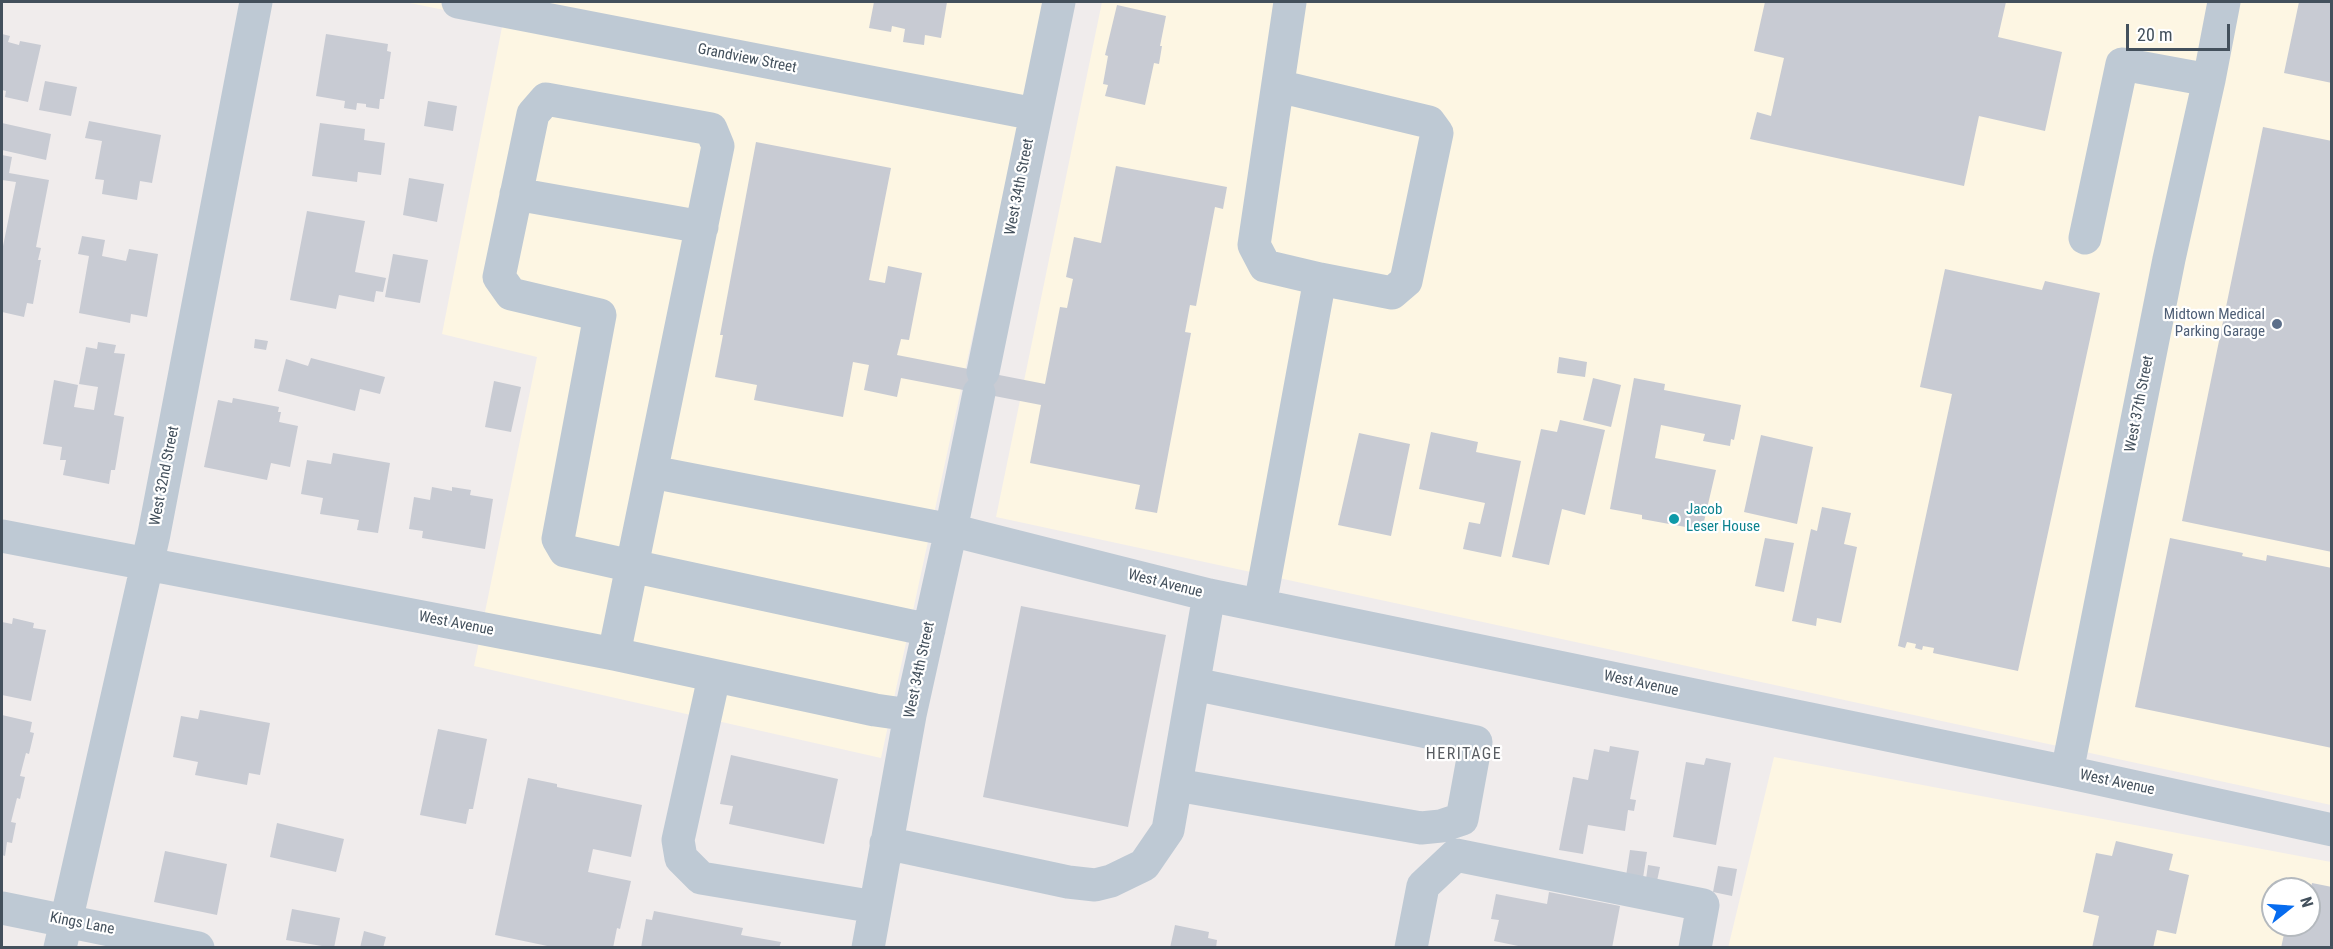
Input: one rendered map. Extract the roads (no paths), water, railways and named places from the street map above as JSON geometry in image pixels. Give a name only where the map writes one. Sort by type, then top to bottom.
[{"type":"street","name":"Grandview Street","points":[[458,2],[1035,114]]},
{"type":"street","name":"West 34th Street","points":[[868,948],[910,715],[951,530],[1059,2]]},
{"type":"street","points":[[1278,86],[1429,122],[1437,133],[1406,281],[1392,293],[1265,266],[1254,245],[1290,2]]},
{"type":"street","name":"West 37th Street","points":[[2067,772],[2164,282],[2210,80],[2224,2]]},
{"type":"street","name":"West 32nd Street","points":[[63,934],[147,565],[251,3]]},
{"type":"street","points":[[2085,238],[2122,64],[2210,80]]},
{"type":"street","points":[[614,654],[632,566],[652,472],[718,146],[711,129],[546,99],[533,114],[499,277],[511,294],[600,315],[558,539],[565,551],[632,566],[929,630]]},
{"type":"street","points":[[516,194],[702,227]]},
{"type":"street","points":[[1260,605],[1320,279]]},
{"type":"street","name":"West Avenue","points":[[652,472],[951,530],[1209,595],[2067,772],[2331,830]]},
{"type":"street","name":"West Avenue","points":[[2,536],[614,654],[714,677],[910,715]]},
{"type":"street","points":[[886,843],[1068,882],[1095,885],[1111,881],[1144,865],[1168,830],[1209,595]]},
{"type":"street","points":[[714,677],[678,840],[681,858],[701,878],[875,907]]},
{"type":"street","points":[[1177,785],[1422,828],[1441,826],[1462,819],[1476,742],[1194,684]]},
{"type":"street","points":[[1411,948],[1423,886],[1456,855],[1703,904],[1695,948]]},
{"type":"street","name":"Kings Lane","points":[[2,908],[63,934],[198,948]]},
{"type":"place","name":"Midtown Medical Parking Garage","points":[[2277,324]]},
{"type":"place","name":"Jacob Leser House","points":[[1674,519]]},
{"type":"district","name":"HERITAGE","points":[[1464,755]]}]
